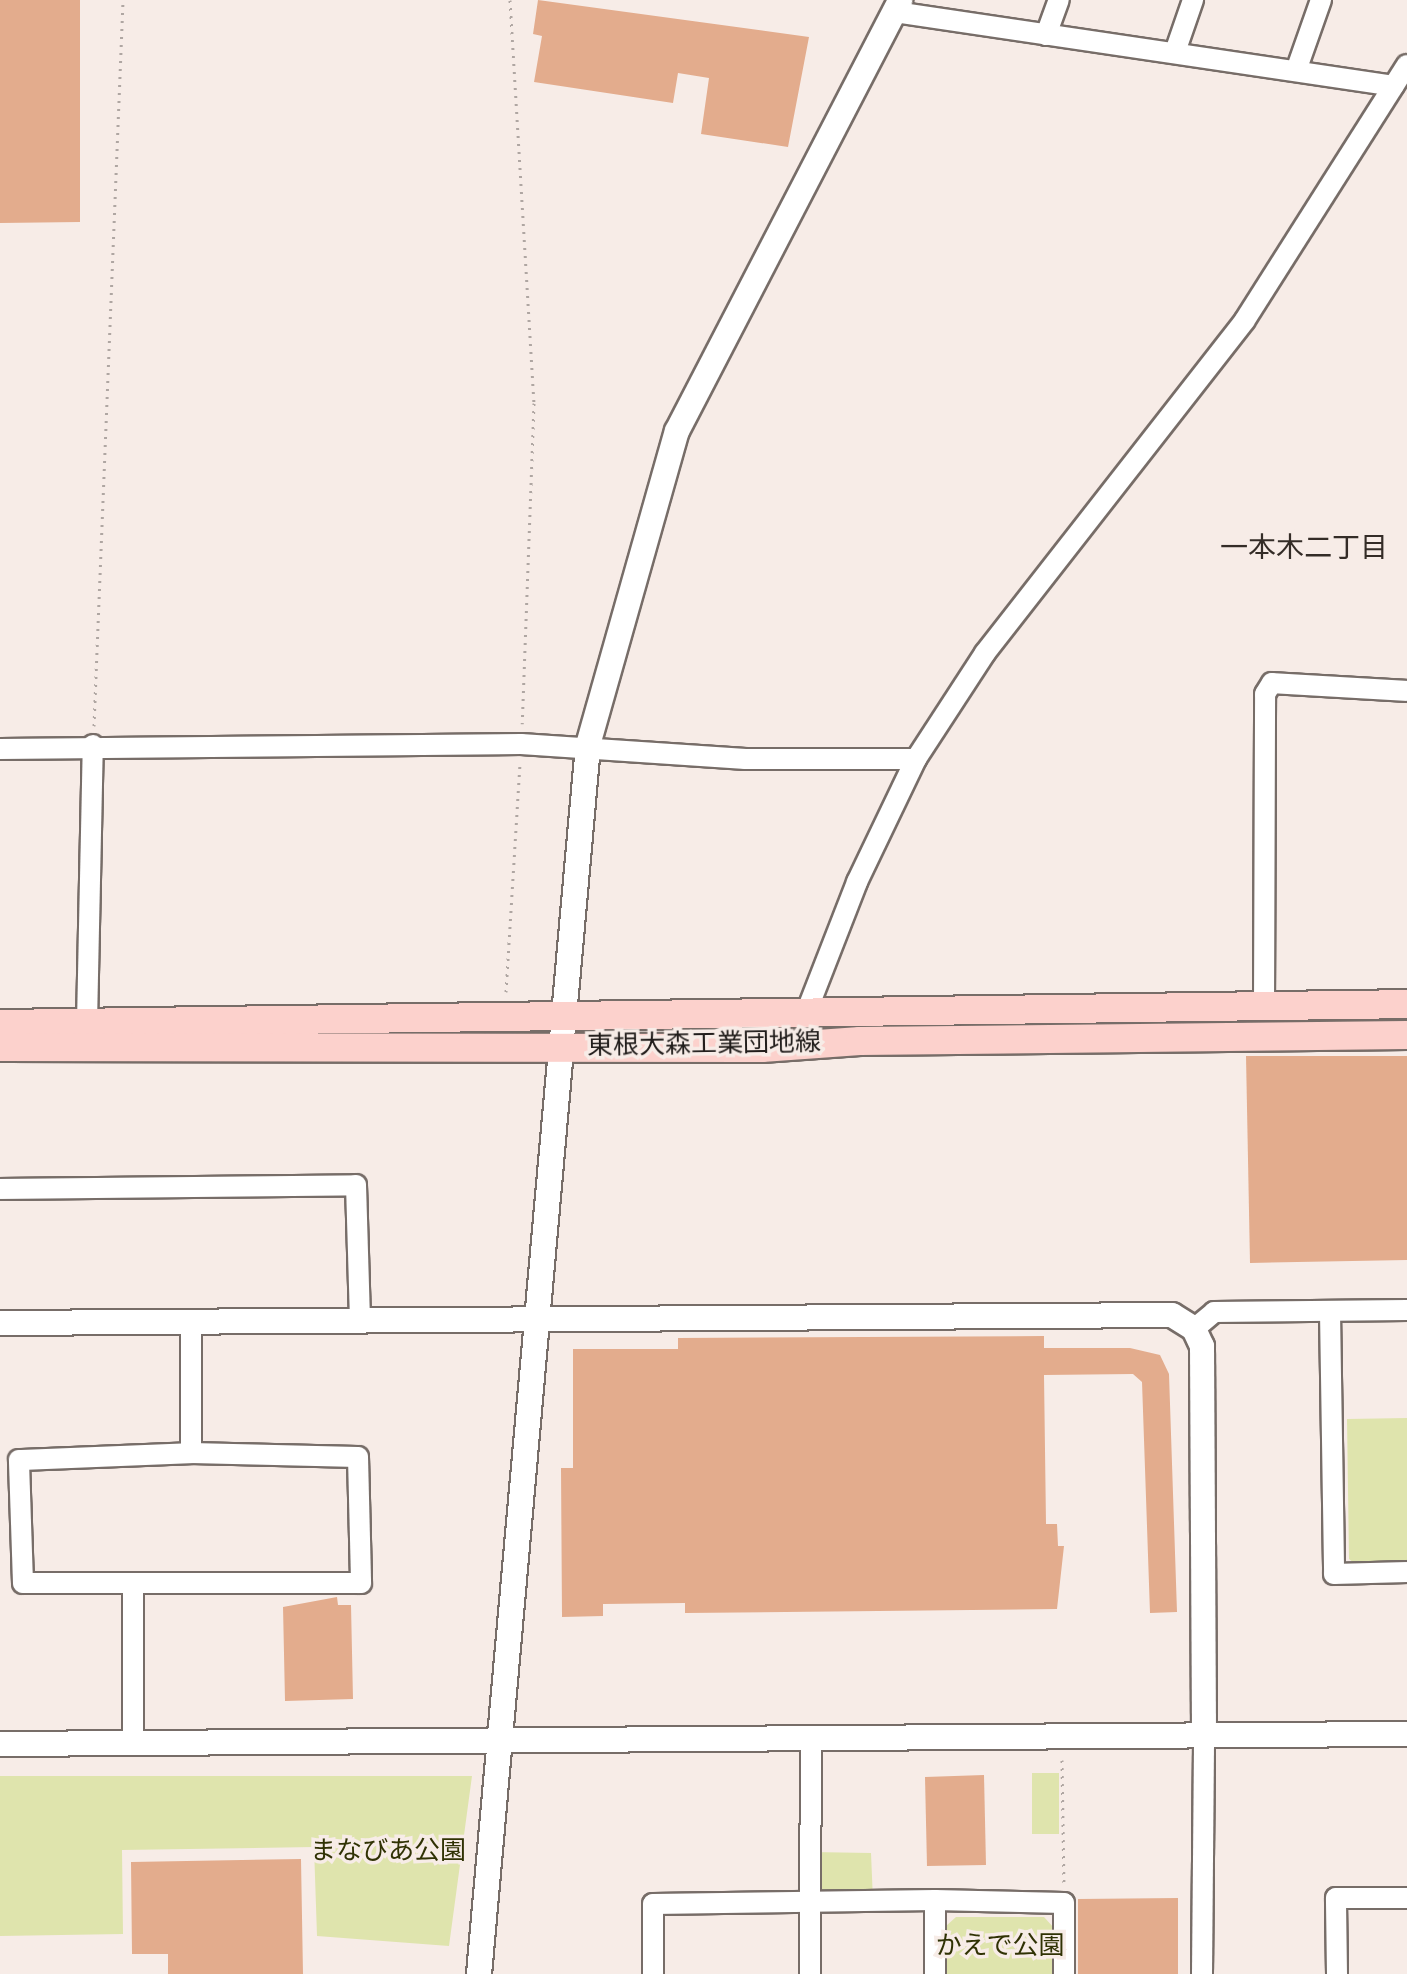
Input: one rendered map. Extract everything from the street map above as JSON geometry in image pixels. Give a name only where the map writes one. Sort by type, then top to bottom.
[{"type":"main road","name":"東根大森工業団地線","points":[[0,1024],[1407,1004]]},
{"type":"main road","name":"東根大森工業団地線","points":[[0,1047],[564,1045],[762,1048],[1407,1035]]},
{"type":"street","points":[[1046,35],[1059,0]]},
{"type":"street","points":[[1175,52],[1193,0]]},
{"type":"street","points":[[1297,68],[1321,0]]},
{"type":"street","points":[[479,1974],[541,1318],[564,1045],[563,1015],[588,745],[677,431],[897,6],[1046,35],[1297,68],[1394,86]]},
{"type":"street","points":[[806,1013],[857,882],[916,759],[985,653],[1245,320],[1407,65]]},
{"type":"street","points":[[1264,1006],[1265,694],[1272,683],[1407,691]]},
{"type":"street","points":[[0,749],[93,745],[521,744],[588,745],[745,759],[916,759]]},
{"type":"street","points":[[87,1023],[93,745]]},
{"type":"street","points":[[0,1189],[356,1185],[360,1317]]},
{"type":"street","points":[[1194,1329],[1214,1312],[1407,1310]]},
{"type":"street","points":[[1330,1312],[1334,1574],[1407,1572]]},
{"type":"street","points":[[0,1323],[360,1317],[1172,1315],[1194,1329],[1202,1346],[1202,1974]]},
{"type":"street","points":[[191,1321],[191,1453]]},
{"type":"street","points":[[191,1453],[358,1457],[361,1583],[133,1588],[23,1583],[19,1460],[191,1453]]},
{"type":"street","points":[[133,1588],[133,1743]]},
{"type":"street","points":[[0,1744],[1204,1739],[1407,1734]]},
{"type":"street","points":[[810,1974],[811,1741]]},
{"type":"street","points":[[1337,1974],[1336,1898],[1407,1898]]},
{"type":"street","points":[[935,1900],[935,1974]]},
{"type":"street","points":[[653,1974],[653,1904],[935,1900],[1064,1903],[1064,1974]]},
{"type":"path","points":[[93,745],[123,0]]},
{"type":"path","points":[[505,1016],[521,744],[534,403],[510,0]]},
{"type":"path","points":[[1062,1760],[1064,1903]]},
{"type":"green space","points":[[1407,1418],[1407,1567],[1360,1568],[1349,1559],[1347,1419]]},
{"type":"green space","points":[[1032,1773],[1059,1773],[1059,1834],[1032,1834]]},
{"type":"green space","name":"まなびあ公園","points":[[0,1776],[472,1776],[449,1946],[317,1936],[314,1847],[122,1850],[123,1934],[0,1936]]},
{"type":"green space","points":[[811,1852],[871,1853],[873,1901],[811,1902]]},
{"type":"green space","name":"かえで公園","points":[[956,1917],[1044,1917],[1054,1928],[1054,1974],[946,1974],[946,1926]]},
{"type":"building","points":[[0,0],[80,0],[80,222],[0,223]]},
{"type":"building","points":[[538,0],[809,37],[788,147],[701,134],[709,78],[678,73],[673,103],[534,82],[542,36],[533,34]]},
{"type":"building","points":[[1246,1056],[1407,1056],[1407,1260],[1250,1263]]},
{"type":"building","points":[[1044,1336],[1044,1348],[1130,1348],[1160,1355],[1169,1374],[1177,1612],[1150,1613],[1142,1382],[1133,1374],[1044,1375],[1046,1524],[1057,1524],[1058,1546],[1064,1546],[1057,1609],[685,1613],[685,1603],[603,1604],[603,1616],[562,1617],[561,1468],[573,1468],[573,1349],[678,1349],[678,1338]]},
{"type":"building","points":[[337,1597],[338,1605],[351,1605],[353,1699],[285,1701],[283,1607]]},
{"type":"building","points":[[984,1775],[986,1865],[927,1866],[925,1777]]},
{"type":"building","points":[[301,1859],[303,1974],[168,1974],[168,1954],[132,1954],[131,1862]]},
{"type":"building","points":[[1178,1898],[1178,1974],[1078,1974],[1078,1899]]},
{"type":"district","name":"一本木二丁目","points":[[1304,547]]}]
